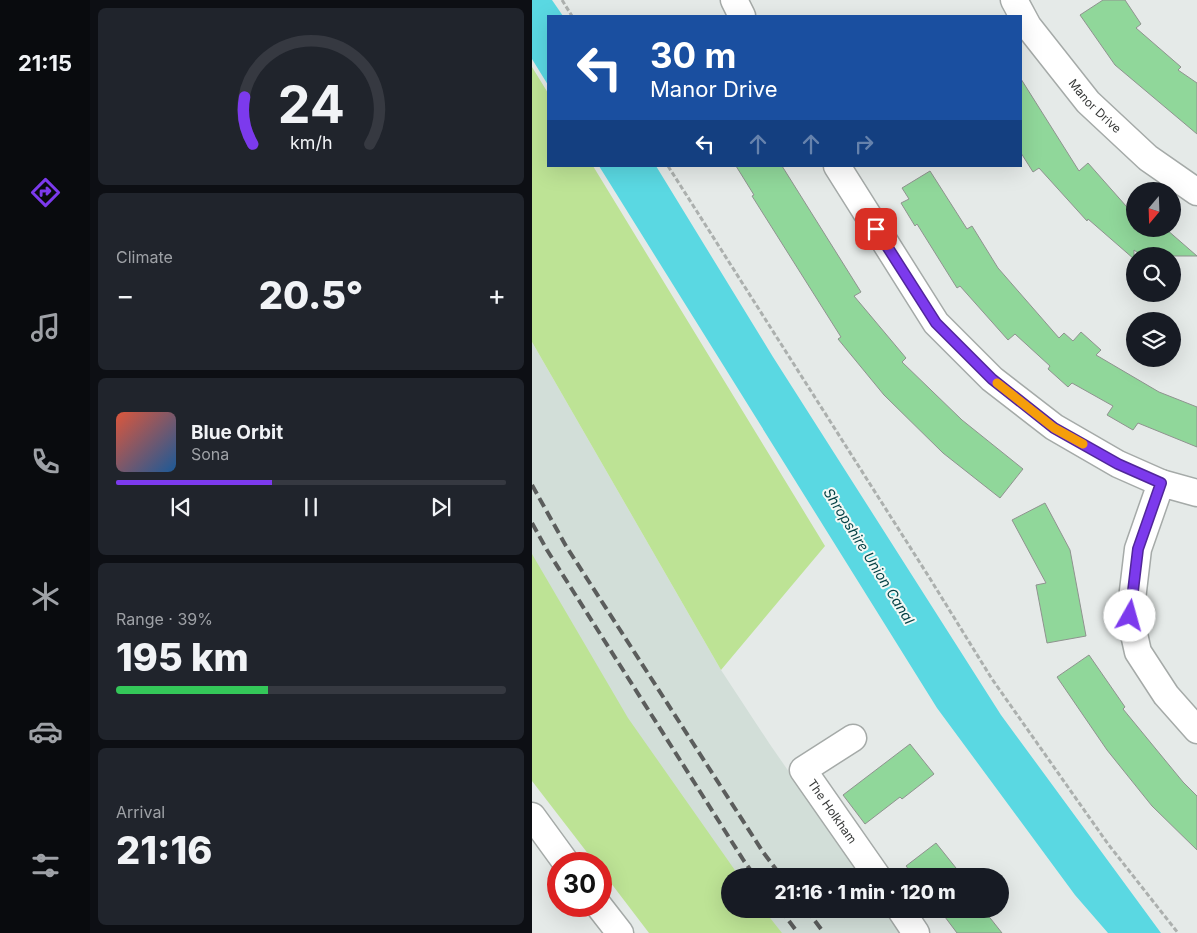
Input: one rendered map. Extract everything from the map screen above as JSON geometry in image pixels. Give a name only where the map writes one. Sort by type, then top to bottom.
[{"type":"street","points":[[734,0],[742,15]]},
{"type":"street","name":"Manor Drive","points":[[1014,0],[1028,26],[1088,102],[1148,158],[1196,192]]},
{"type":"street","points":[[838,167],[936,323],[992,379],[1054,428],[1118,464],[1161,483],[1196,493]]},
{"type":"street","points":[[1161,483],[1138,549],[1130,616],[1138,652],[1166,695],[1196,730]]},
{"type":"street","name":"The Holkham","points":[[853,738],[804,770],[871,868]]},
{"type":"street","points":[[532,816],[558,852]]},
{"type":"street","points":[[608,917],[620,933]]},
{"type":"street","points":[[906,918],[916,933]]},
{"type":"path","points":[[562,0],[571,15]]},
{"type":"path","points":[[669,167],[992,679],[1108,844],[1178,933]]},
{"type":"shaded area","points":[[532,342],[721,670],[855,868],[721,868],[721,912],[532,663]]},
{"type":"shaded area","points":[[726,918],[889,918],[900,933],[737,933]]},
{"type":"green space","points":[[532,67],[547,91],[547,167],[594,167],[825,546],[721,670],[532,342]]},
{"type":"green space","points":[[532,554],[628,718],[733,868],[721,868],[721,918],[770,918],[782,933],[649,933],[612,884],[612,852],[587,852],[532,781]]},
{"type":"water","points":[[532,0],[552,0],[562,15],[547,15],[547,83],[532,59]]},
{"type":"water","name":"Shropshire Union Canal","points":[[600,167],[657,167],[773,357],[1001,715],[1161,933],[1108,933],[1075,895],[937,708]]},
{"type":"building","points":[[1103,0],[1125,0],[1141,24],[1136,28],[1181,67],[1178,70],[1197,83],[1197,134],[1115,65],[1080,15]]},
{"type":"building","points":[[1022,81],[1079,171],[1088,163],[1126,206],[1126,238],[1176,238],[1197,256],[1181,256],[1181,247],[1126,247],[1126,252],[1088,219],[1087,221],[1039,168],[1033,172],[1022,155]]},
{"type":"building","points":[[737,167],[783,167],[861,292],[854,296],[906,358],[902,362],[962,420],[1023,469],[1000,498],[943,453],[884,395],[838,339],[841,337],[752,196],[754,195]]},
{"type":"building","points":[[930,171],[967,229],[972,226],[998,268],[1059,338],[1064,333],[1073,341],[1081,332],[1101,350],[1096,355],[1159,392],[1197,407],[1197,447],[1138,423],[1133,430],[1107,415],[1113,406],[1072,383],[1068,387],[1048,369],[1050,366],[1015,334],[1008,340],[960,286],[957,288],[917,224],[915,226],[901,203],[909,199],[902,188]]},
{"type":"building","points":[[1045,503],[1070,550],[1086,636],[1047,643],[1036,585],[1046,583],[1012,520]]},
{"type":"building","points":[[1089,655],[1125,707],[1123,709],[1183,782],[1197,796],[1197,850],[1152,806],[1107,750],[1057,677]]},
{"type":"building","points":[[910,744],[934,774],[865,824],[843,795]]},
{"type":"building","points":[[936,843],[956,868],[908,868],[906,866]]},
{"type":"building","points":[[946,918],[990,918],[1002,933],[957,933]]},
{"type":"railway","points":[[532,485],[566,546],[775,868]]},
{"type":"railway","points":[[532,523],[547,550],[749,868]]},
{"type":"railway","points":[[787,918],[798,933]]},
{"type":"railway","points":[[813,918],[824,933]]},
{"type":"slow traffic","points":[[997,383],[1054,428],[1083,444]]},
{"type":"route","points":[[876,229],[936,323],[992,379],[1054,428],[1118,464],[1161,483],[1138,549],[1130,616]]}]
